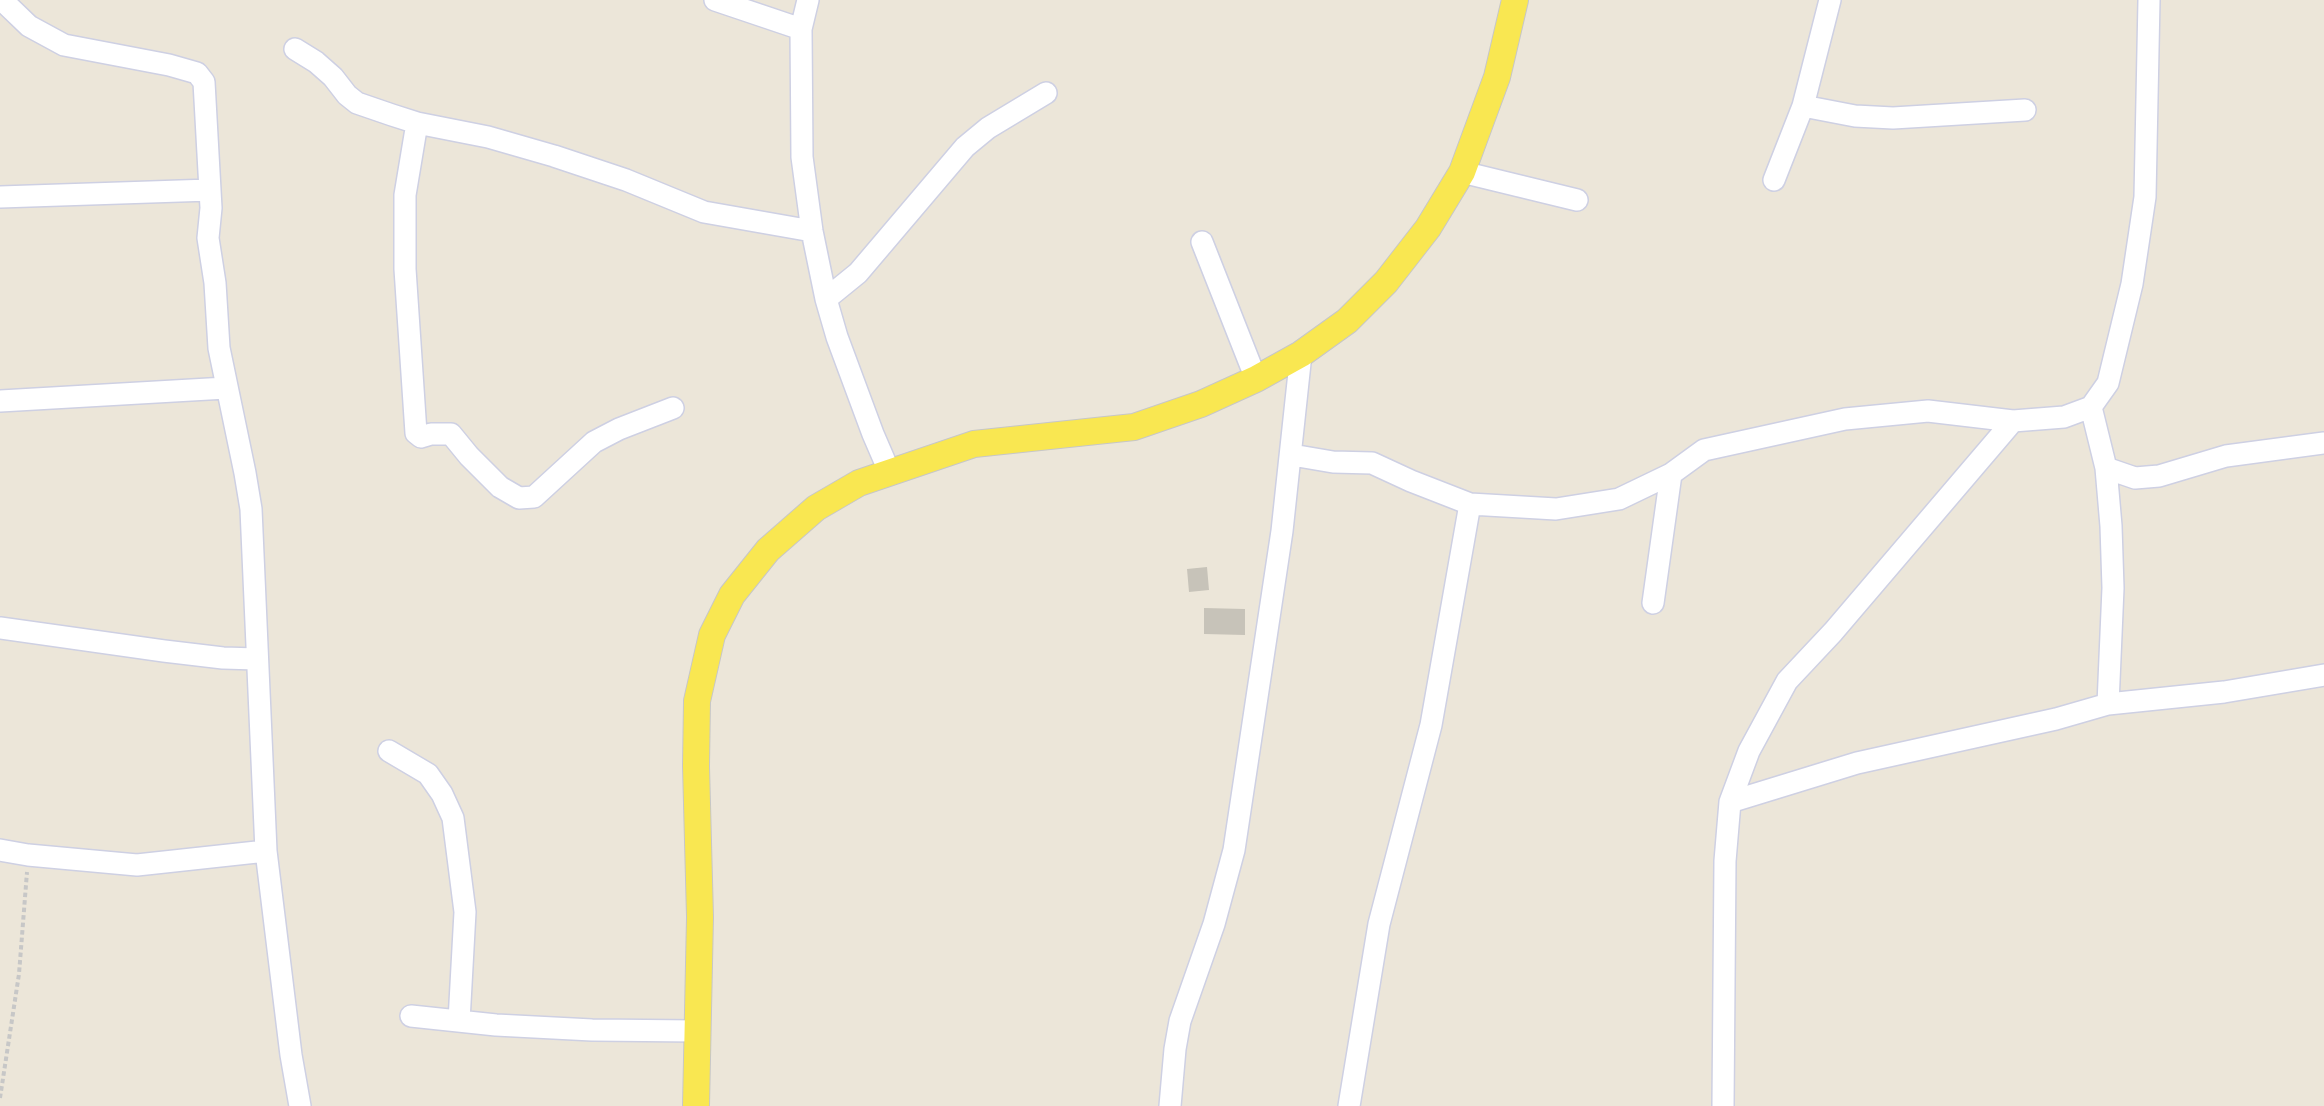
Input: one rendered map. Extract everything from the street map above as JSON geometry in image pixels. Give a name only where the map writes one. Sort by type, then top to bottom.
[{"type":"main road","points":[[696,1106],[700,916],[696,766],[698,701],[712,635],[732,595],[768,550],[816,508],[859,483],[889,471],[975,444],[1134,427],[1201,404],[1256,379],[1301,354],[1347,321],[1386,282],[1428,228],[1462,172],[1497,77],[1515,0]]},
{"type":"street","points":[[2,0],[29,26],[63,45],[169,65],[196,73],[204,82],[210,190],[208,238],[215,283],[219,348],[251,509],[266,851],[291,1055],[300,1106]]},
{"type":"street","points":[[715,0],[801,29]]},
{"type":"street","points":[[808,0],[801,29],[802,157],[812,231],[826,299],[849,369],[889,471]]},
{"type":"street","points":[[1774,180],[1803,106],[1830,0]]},
{"type":"street","points":[[1292,455],[1333,462],[1372,463],[1470,504],[1556,509],[1619,499],[1671,474],[1704,450],[1845,419],[1928,411],[2013,421],[2064,417],[2091,407],[2108,383],[2132,284],[2143,208],[2149,0]]},
{"type":"street","points":[[295,49],[316,62],[357,103],[417,123],[488,137],[554,156],[626,180],[704,212],[812,231]]},
{"type":"street","points":[[826,299],[858,273],[965,147],[988,128],[1046,93]]},
{"type":"street","points":[[1803,106],[1855,116],[1893,118],[2025,110]]},
{"type":"street","points":[[417,123],[405,195],[405,269],[416,433],[421,437],[431,434],[451,434],[468,456],[500,488],[519,498],[534,497],[594,442],[619,429],[673,408]]},
{"type":"street","points":[[1462,172],[1577,200]]},
{"type":"street","points":[[0,196],[210,190]]},
{"type":"street","points":[[1202,242],[1256,379]]},
{"type":"street","points":[[1170,1106],[1180,1021],[1214,924],[1234,850],[1261,679],[1292,455],[1301,354]]},
{"type":"street","points":[[0,401],[226,388]]},
{"type":"street","points":[[2091,407],[2106,468],[2111,526],[2113,588],[2108,704]]},
{"type":"street","points":[[1724,1106],[1725,861],[1730,802],[1749,751],[1787,681],[1833,632],[2013,421]]},
{"type":"street","points":[[2106,468],[2135,478],[2159,476],[2226,456],[2324,443]]},
{"type":"street","points":[[1653,603],[1671,474]]},
{"type":"street","points":[[1349,1106],[1379,924],[1431,725],[1470,504]]},
{"type":"street","points":[[0,628],[164,651],[223,658],[257,659]]},
{"type":"street","points":[[1730,802],[1857,763],[2056,719],[2108,704],[2224,692],[2324,675]]},
{"type":"street","points":[[389,751],[428,774],[442,794],[453,819],[465,912],[459,1021]]},
{"type":"street","points":[[0,850],[28,855],[137,865],[266,851]]},
{"type":"street","points":[[411,1016],[592,1030],[697,1030]]},
{"type":"path","points":[[0,1098],[18,974],[28,855]]},
{"type":"building","points":[[1207,567],[1209,590],[1189,592],[1187,569]]},
{"type":"building","points":[[1204,608],[1245,609],[1245,635],[1204,634]]}]
